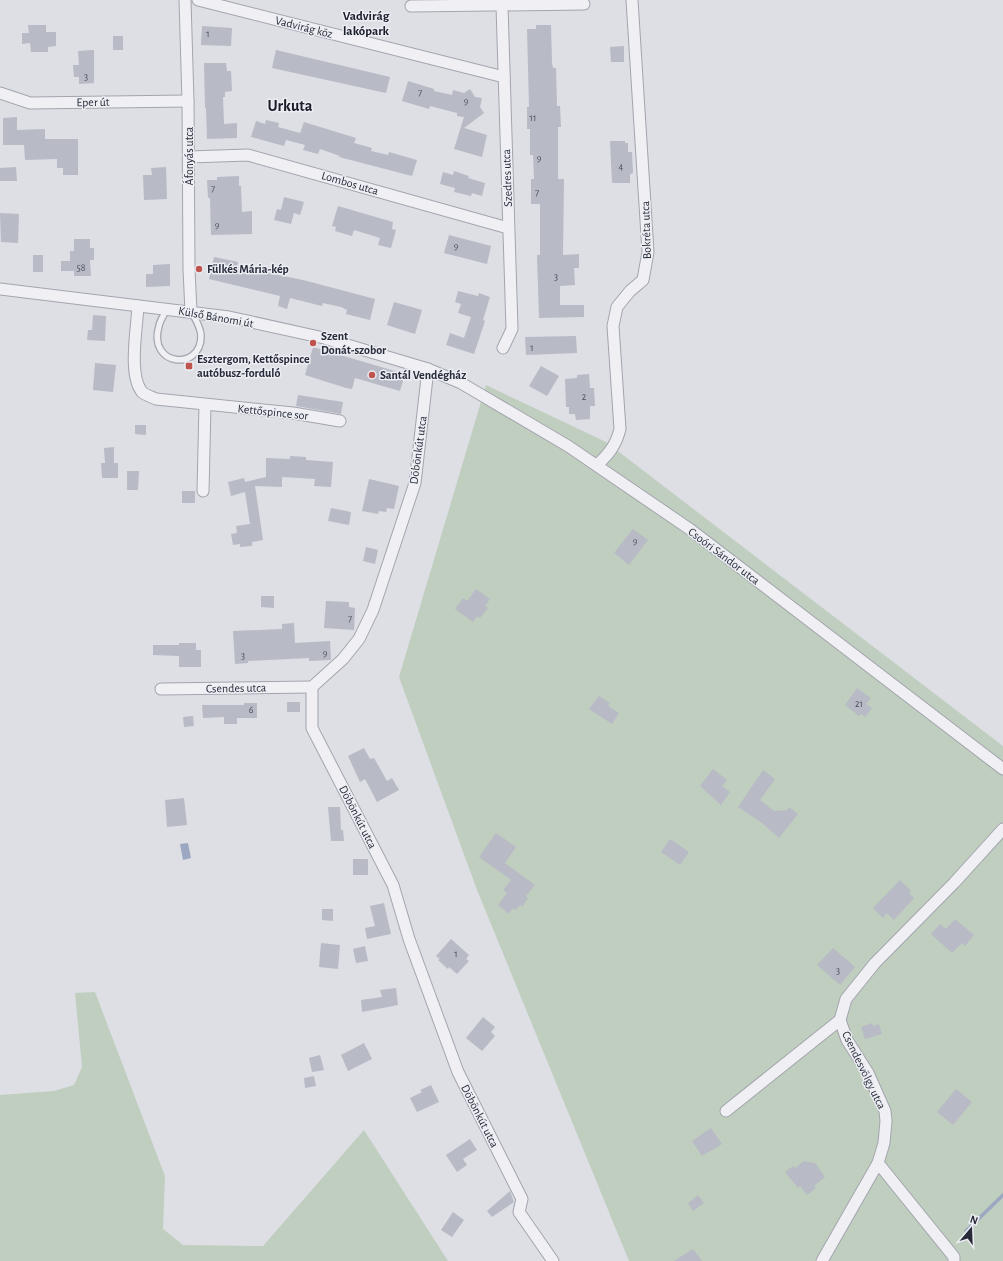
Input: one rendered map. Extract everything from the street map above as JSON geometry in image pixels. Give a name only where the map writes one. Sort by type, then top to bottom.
[{"type":"street","name":"Áfonyás utca","points":[[185,0],[191,312]]},
{"type":"street","name":"Vadvirág köz","points":[[198,0],[504,77]]},
{"type":"street","name":"Bokréta utca","points":[[597,465],[610,452],[617,441],[620,429],[612,326],[614,316],[623,298],[643,280],[648,252],[632,0]]},
{"type":"street","points":[[411,6],[584,4]]},
{"type":"street","name":"Szedres utca","points":[[502,6],[512,329],[503,348]]},
{"type":"street","name":"Eper út","points":[[0,93],[30,103],[188,101]]},
{"type":"street","name":"Lombos utca","points":[[189,157],[248,154],[508,228]]},
{"type":"street","name":"Külső Bánomi út","points":[[0,289],[229,317],[324,338],[428,369]]},
{"type":"street","name":"Kettőspince sor","points":[[138,306],[134,369],[136,382],[143,393],[156,399],[293,413],[340,421]]},
{"type":"street","name":"Csoóri Sándor utca","points":[[428,369],[495,402],[597,465],[691,530],[1003,769]]},
{"type":"street","name":"Döbönkút utca","points":[[428,369],[415,483],[373,610],[359,639],[343,659],[312,687],[312,728],[393,885],[409,939],[458,1072],[522,1199],[519,1212],[553,1261]]},
{"type":"street","points":[[203,491],[205,405]]},
{"type":"street","name":"Csendes utca","points":[[161,689],[312,687]]},
{"type":"street","name":"Csendesvölgy utca","points":[[822,1261],[878,1163],[884,1143],[886,1121],[885,1111],[868,1073],[847,1040],[840,1020],[846,999],[874,963],[954,883],[1003,829]]},
{"type":"street","points":[[726,1111],[840,1020]]},
{"type":"street","points":[[878,1163],[954,1257],[954,1261]]},
{"type":"lane","points":[[167,309],[158,326],[157,340],[160,350],[165,356],[174,360],[185,360],[189,358],[193,355],[198,346],[201,337],[200,327],[191,312]]},
{"type":"green space","points":[[486,385],[606,442],[1003,746],[1003,1261],[629,1261],[477,890],[399,677]]},
{"type":"green space","points":[[95,992],[165,1176],[163,1229],[183,1245],[263,1246],[364,1130],[448,1261],[0,1261],[0,1095],[54,1091],[74,1085],[82,1067],[75,993]]},
{"type":"water","points":[[188,843],[191,858],[183,860],[180,844]]},
{"type":"building","points":[[28,25],[46,25],[46,32],[56,32],[56,46],[48,47],[48,52],[31,52],[30,43],[22,44],[22,33],[29,33]]},
{"type":"building","points":[[536,25],[551,25],[552,63],[553,68],[556,68],[557,106],[560,106],[561,127],[558,127],[558,179],[564,179],[563,255],[579,254],[579,268],[574,268],[575,285],[560,286],[560,305],[584,305],[584,317],[539,318],[537,255],[540,255],[540,204],[531,204],[531,179],[534,179],[533,155],[530,155],[530,129],[527,129],[527,107],[529,107],[527,29],[536,29]]},
{"type":"building","points":[[202,26],[232,28],[231,46],[201,45]]},
{"type":"building","points":[[113,36],[123,36],[123,50],[113,50]]},
{"type":"building","points":[[624,46],[624,62],[611,62],[610,47]]},
{"type":"building","points":[[94,50],[94,83],[79,84],[79,77],[74,77],[73,65],[79,65],[78,51]]},
{"type":"building","points":[[276,50],[390,77],[386,93],[272,68]]},
{"type":"building","points":[[204,63],[226,63],[227,71],[231,71],[232,91],[225,92],[225,97],[223,97],[224,124],[237,123],[237,138],[207,139]]},
{"type":"building","points":[[408,81],[434,89],[434,91],[452,95],[453,90],[464,93],[470,89],[475,97],[482,98],[480,107],[484,113],[464,128],[487,135],[482,157],[454,149],[464,117],[457,116],[457,113],[430,106],[429,109],[402,101]]},
{"type":"building","points":[[17,117],[17,130],[45,129],[45,139],[78,139],[78,175],[63,175],[63,168],[57,168],[57,159],[25,160],[24,145],[3,145],[3,118]]},
{"type":"building","points":[[266,120],[279,123],[278,127],[300,133],[304,122],[356,138],[354,143],[372,148],[371,151],[388,155],[389,152],[417,160],[412,176],[339,157],[340,156],[320,149],[318,154],[303,150],[305,145],[286,140],[284,146],[251,137],[256,121],[265,124]]},
{"type":"building","points":[[610,141],[625,141],[625,143],[628,143],[628,152],[632,152],[633,173],[630,174],[630,183],[612,183]]},
{"type":"building","points":[[16,167],[17,181],[0,181],[0,168]]},
{"type":"building","points":[[166,167],[167,199],[144,200],[143,175],[152,175],[151,168]]},
{"type":"building","points":[[454,171],[469,176],[468,178],[485,183],[482,196],[472,193],[471,196],[454,192],[455,188],[440,184],[443,172],[453,175]]},
{"type":"building","points":[[239,176],[242,212],[252,211],[252,234],[211,235],[210,198],[208,198],[207,180],[217,180],[217,177]]},
{"type":"building","points":[[284,197],[304,202],[300,215],[294,213],[291,224],[274,220],[277,209],[281,210]]},
{"type":"building","points":[[338,206],[393,222],[392,229],[396,230],[391,248],[378,245],[380,238],[354,230],[352,236],[335,231],[336,227],[332,226]]},
{"type":"building","points":[[0,213],[19,214],[18,243],[1,242]]},
{"type":"building","points":[[449,235],[491,246],[487,264],[444,253]]},
{"type":"building","points":[[74,239],[90,239],[90,248],[94,248],[94,260],[90,260],[91,276],[74,276],[74,271],[61,271],[61,261],[70,261],[70,251],[74,251]]},
{"type":"building","points":[[33,255],[43,255],[43,272],[33,272]]},
{"type":"building","points":[[214,257],[238,262],[237,267],[303,280],[375,299],[370,320],[346,314],[347,310],[341,307],[323,303],[322,306],[290,298],[287,309],[278,306],[280,296],[209,279]]},
{"type":"building","points":[[170,264],[170,286],[146,287],[146,274],[153,274],[153,265]]},
{"type":"building","points":[[458,291],[478,296],[479,293],[490,297],[483,320],[485,321],[474,354],[446,345],[450,333],[464,338],[471,317],[458,313],[461,304],[455,302]]},
{"type":"building","points":[[394,302],[422,310],[415,334],[387,325]]},
{"type":"building","points":[[93,315],[106,316],[105,341],[87,340],[88,330],[92,330]]},
{"type":"building","points":[[576,336],[577,353],[526,355],[525,337]]},
{"type":"building","points":[[313,347],[405,374],[400,391],[355,378],[352,389],[346,388],[305,375]]},
{"type":"building","points":[[95,363],[116,365],[113,392],[93,390]]},
{"type":"building","points":[[541,366],[559,376],[547,396],[529,386]]},
{"type":"building","points":[[589,374],[590,388],[594,388],[595,406],[590,406],[590,419],[576,420],[575,414],[569,414],[569,407],[566,407],[565,379],[577,378],[577,375]]},
{"type":"building","points":[[298,395],[343,402],[341,414],[296,406]]},
{"type":"building","points":[[135,425],[146,425],[146,435],[135,434]]},
{"type":"building","points":[[114,447],[114,463],[118,463],[118,478],[102,478],[101,463],[105,463],[104,448]]},
{"type":"building","points":[[290,456],[306,457],[306,460],[333,462],[331,487],[314,486],[315,479],[282,477],[282,487],[255,486],[263,540],[252,542],[252,546],[240,547],[240,544],[233,545],[231,534],[237,533],[236,526],[250,524],[245,492],[231,496],[228,482],[244,478],[245,482],[266,477],[266,458],[290,459]]},
{"type":"building","points":[[127,471],[139,471],[138,490],[127,490]]},
{"type":"building","points":[[369,479],[399,486],[394,509],[387,508],[386,512],[379,511],[378,514],[362,511]]},
{"type":"building","points":[[182,491],[195,491],[195,503],[182,503]]},
{"type":"building","points":[[331,508],[351,512],[349,525],[328,521]]},
{"type":"building","points":[[633,529],[648,540],[629,565],[614,553]]},
{"type":"building","points":[[366,547],[378,550],[375,564],[363,561]]},
{"type":"building","points":[[476,589],[490,599],[485,606],[488,608],[480,618],[477,616],[473,622],[455,609],[463,598],[467,601]]},
{"type":"building","points":[[261,596],[274,596],[274,608],[261,607]]},
{"type":"building","points":[[326,601],[349,602],[349,607],[355,608],[354,630],[324,628]]},
{"type":"building","points":[[294,623],[295,643],[330,641],[331,660],[309,661],[309,658],[248,661],[248,663],[235,664],[233,631],[282,629],[282,624]]},
{"type":"building","points":[[179,643],[196,643],[196,650],[201,650],[201,667],[179,667],[179,656],[153,655],[153,645],[179,645]]},
{"type":"building","points":[[857,688],[871,698],[866,704],[872,708],[865,717],[861,714],[859,716],[845,705]]},
{"type":"building","points":[[599,696],[610,703],[608,706],[619,713],[612,724],[589,709]]},
{"type":"building","points":[[287,702],[300,702],[300,712],[287,712]]},
{"type":"building","points":[[244,703],[257,703],[257,718],[237,718],[237,724],[224,724],[224,717],[203,718],[202,705],[244,705]]},
{"type":"building","points":[[193,716],[194,726],[184,727],[183,717]]},
{"type":"building","points":[[364,748],[370,759],[374,758],[387,781],[392,778],[399,790],[377,802],[365,779],[360,782],[348,756]]},
{"type":"building","points":[[713,769],[727,780],[722,786],[730,792],[721,805],[700,786]]},
{"type":"building","points":[[763,770],[775,779],[760,800],[774,811],[787,810],[789,807],[798,814],[779,838],[762,823],[738,807]]},
{"type":"building","points":[[184,798],[187,825],[167,827],[165,800]]},
{"type":"building","points":[[328,807],[340,807],[341,830],[343,830],[344,841],[331,841]]},
{"type":"building","points":[[496,833],[516,847],[505,863],[535,885],[526,896],[528,898],[522,907],[520,905],[516,910],[513,908],[509,914],[498,905],[507,893],[503,890],[511,880],[479,857]]},
{"type":"building","points":[[670,839],[689,852],[680,865],[661,852]]},
{"type":"building","points":[[353,859],[368,859],[368,875],[353,875]]},
{"type":"building","points":[[900,880],[911,891],[909,893],[914,898],[894,920],[887,913],[883,918],[873,908]]},
{"type":"building","points":[[384,903],[391,934],[367,939],[365,928],[375,926],[370,906]]},
{"type":"building","points":[[322,909],[333,909],[333,921],[322,920]]},
{"type":"building","points":[[955,919],[974,935],[965,946],[962,943],[952,953],[931,934],[940,924],[946,929]]},
{"type":"building","points":[[451,939],[469,955],[466,959],[469,961],[457,974],[449,967],[448,969],[438,960],[440,959],[436,956]]},
{"type":"building","points":[[321,943],[340,945],[338,969],[319,967]]},
{"type":"building","points":[[365,946],[368,961],[356,963],[353,949]]},
{"type":"building","points":[[833,948],[855,967],[840,985],[817,965]]},
{"type":"building","points":[[396,988],[398,1005],[362,1012],[361,1000],[382,997],[380,990]]},
{"type":"building","points":[[483,1017],[495,1027],[491,1032],[495,1036],[482,1051],[466,1038]]},
{"type":"building","points":[[872,1023],[873,1026],[879,1024],[882,1034],[865,1039],[861,1027]]},
{"type":"building","points":[[364,1043],[372,1059],[348,1071],[341,1055]]},
{"type":"building","points":[[320,1055],[324,1070],[312,1072],[309,1058]]},
{"type":"building","points":[[314,1076],[316,1086],[305,1088],[304,1078]]},
{"type":"building","points":[[431,1085],[439,1102],[417,1112],[410,1098],[422,1092],[420,1090]]},
{"type":"building","points":[[956,1089],[972,1102],[953,1125],[937,1112]]},
{"type":"building","points":[[711,1128],[722,1144],[702,1156],[692,1141]]},
{"type":"building","points":[[470,1139],[477,1150],[463,1159],[467,1165],[457,1172],[446,1155]]},
{"type":"building","points":[[804,1161],[815,1163],[825,1177],[814,1186],[816,1188],[807,1195],[800,1186],[798,1188],[785,1172],[793,1166],[795,1168]]},
{"type":"building","points":[[510,1191],[514,1202],[492,1217],[487,1211]]},
{"type":"building","points":[[698,1195],[704,1203],[693,1211],[688,1203]]},
{"type":"building","points":[[453,1212],[464,1220],[452,1237],[441,1230]]},
{"type":"building","points":[[693,1249],[702,1261],[674,1261]]},
{"type":"waterway","points":[[966,1231],[1003,1195]]},
{"type":"place","name":"Fülkés Mária-kép","points":[[199,269]]},
{"type":"place","name":"Szent Donát-szobor","points":[[313,343]]},
{"type":"place","name":"Esztergom, Kettőspince autóbusz-forduló","points":[[189,366]]},
{"type":"place","name":"Santál Vendégház","points":[[372,375]]},
{"type":"district","name":"Vadvirág lakópark","points":[[366,24]]},
{"type":"district","name":"Urkuta","points":[[290,106]]}]
